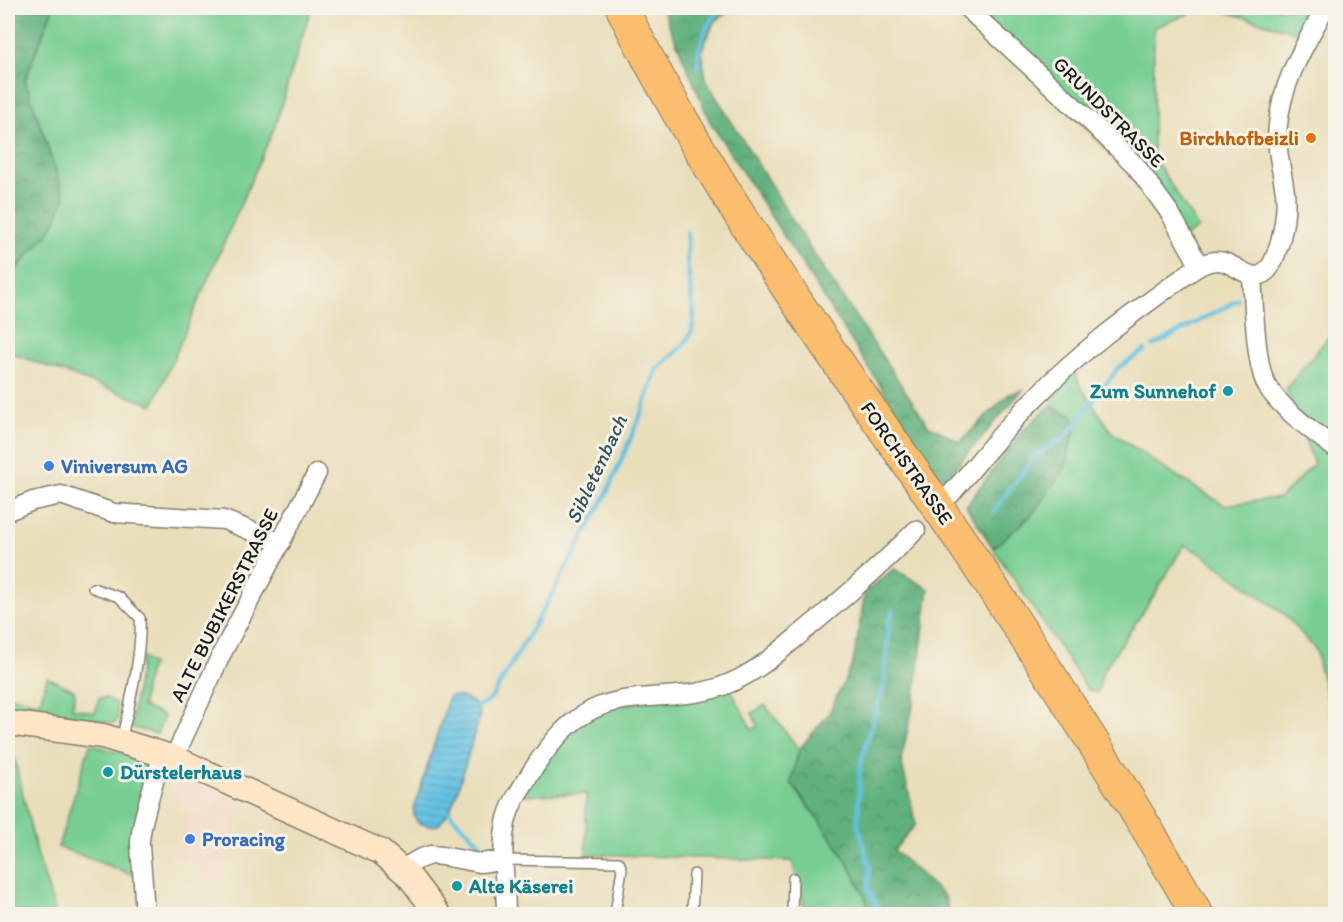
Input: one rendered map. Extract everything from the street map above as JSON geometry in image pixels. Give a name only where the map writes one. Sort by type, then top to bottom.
[{"type":"highway","name":"FORCHSTRASSE","points":[[604,8],[664,124],[726,225],[1020,658],[1086,761],[1178,915]]},
{"type":"highway","name":"FORCHSTRASSE","points":[[622,8],[689,134],[758,244],[1031,646],[1121,787],[1197,915]]},
{"type":"highway","points":[[643,8],[689,134]]},
{"type":"street","name":"GRUNDSTRASSE","points":[[967,8],[1136,166],[1170,213],[1199,265]]},
{"type":"street","points":[[950,495],[1034,399],[1071,363],[1199,265],[1221,261],[1252,276],[1262,275],[1269,269],[1280,241],[1286,199],[1278,146],[1278,117],[1292,69],[1325,8]]},
{"type":"street","points":[[1252,276],[1260,363],[1264,379],[1280,402],[1335,449]]},
{"type":"street","name":"ALTE BUBIKERSTRASSE","points":[[144,915],[145,890],[141,832],[159,767],[169,756],[317,473]]},
{"type":"street","points":[[8,511],[33,501],[61,495],[114,513],[224,520],[281,543]]},
{"type":"street","points":[[506,915],[505,826],[513,802],[537,762],[557,737],[587,712],[614,702],[699,693],[741,678],[766,662],[842,600],[916,530]]},
{"type":"street","points":[[8,723],[65,729],[121,740],[169,756],[370,846],[402,869],[438,915]]},
{"type":"street","points":[[402,869],[430,855],[480,863],[504,860]]},
{"type":"lane","points":[[93,588],[119,597],[140,618],[141,628],[133,685],[121,740]]},
{"type":"lane","points":[[504,860],[619,862],[622,871],[615,915]]},
{"type":"lane","points":[[693,915],[694,874]]},
{"type":"lane","points":[[792,915],[793,878]]},
{"type":"shaded area","points":[[179,772],[243,802],[222,883],[197,875],[200,864],[176,858],[186,805],[172,800]]},
{"type":"green space","points":[[8,8],[53,8],[25,80],[65,198],[52,228],[8,279]]},
{"type":"green space","points":[[53,8],[311,8],[275,126],[153,405],[8,352],[8,279],[52,228],[65,198],[25,80]]},
{"type":"green space","points":[[662,8],[734,8],[714,22],[701,52],[707,82],[813,253],[928,425],[960,442],[1009,394],[1023,390],[945,479],[936,472],[710,122]]},
{"type":"green space","points":[[967,8],[1202,8],[1154,28],[1153,156],[1198,228],[1184,238],[1170,213]]},
{"type":"green space","points":[[1212,8],[1318,8],[1299,33]]},
{"type":"green space","points":[[1335,329],[1335,729],[1317,651],[1284,614],[1202,554],[1184,545],[1153,597],[1103,671],[1097,693],[1088,690],[993,548],[1031,516],[1073,416],[1050,406],[1064,380],[1074,371],[1081,387],[1112,432],[1165,469],[1224,505],[1280,498],[1314,464],[1286,389]]},
{"type":"green space","points":[[1050,406],[1073,416],[1075,428],[1065,468],[1031,516],[993,548],[966,506],[1022,431]]},
{"type":"green space","points":[[894,569],[929,589],[914,702],[901,760],[916,824],[894,850],[945,897],[949,914],[871,914],[847,862],[826,829],[791,783],[799,749],[828,715],[853,663],[865,592]]},
{"type":"green space","points":[[142,657],[152,665],[148,673],[142,706],[164,716],[157,734],[130,727]]},
{"type":"green space","points":[[47,677],[74,690],[72,708],[95,713],[99,698],[106,698],[116,703],[118,718],[115,723],[71,715],[8,708],[8,696],[40,702]]},
{"type":"green space","points":[[728,684],[752,730],[758,726],[752,713],[765,705],[799,749],[791,783],[826,829],[847,862],[871,914],[806,914],[792,861],[586,854],[586,794],[517,795],[587,712]]},
{"type":"green space","points":[[8,731],[36,850],[56,914],[8,914]]},
{"type":"green space","points":[[90,744],[154,762],[136,876],[58,847]]},
{"type":"water","points":[[449,696],[473,702],[480,715],[450,810],[439,825],[430,826],[418,823],[414,816],[414,809]]},
{"type":"waterway","name":"Sibletenbach","points":[[698,67],[703,35],[720,8]]},
{"type":"waterway","name":"Sibletenbach","points":[[478,706],[486,703],[492,697],[606,495],[641,414],[657,369],[683,346],[692,331],[694,316],[687,262],[687,232]]},
{"type":"waterway","points":[[1153,346],[1238,300]]},
{"type":"waterway","points":[[994,511],[1035,456],[1065,437],[1118,368],[1145,350]]},
{"type":"waterway","points":[[881,914],[868,888],[870,868],[858,825],[860,765],[884,684],[889,621],[893,610]]},
{"type":"waterway","points":[[449,812],[483,849]]},
{"type":"place","name":"Birchhofbeizli","points":[[1311,138]]},
{"type":"place","name":"Zum Sunnehof","points":[[1228,391]]},
{"type":"place","name":"Viniversum AG","points":[[49,466]]},
{"type":"place","name":"Dürstelerhaus","points":[[108,772]]},
{"type":"place","name":"Proracing","points":[[190,839]]},
{"type":"place","name":"Alte Käserei","points":[[457,886]]}]
